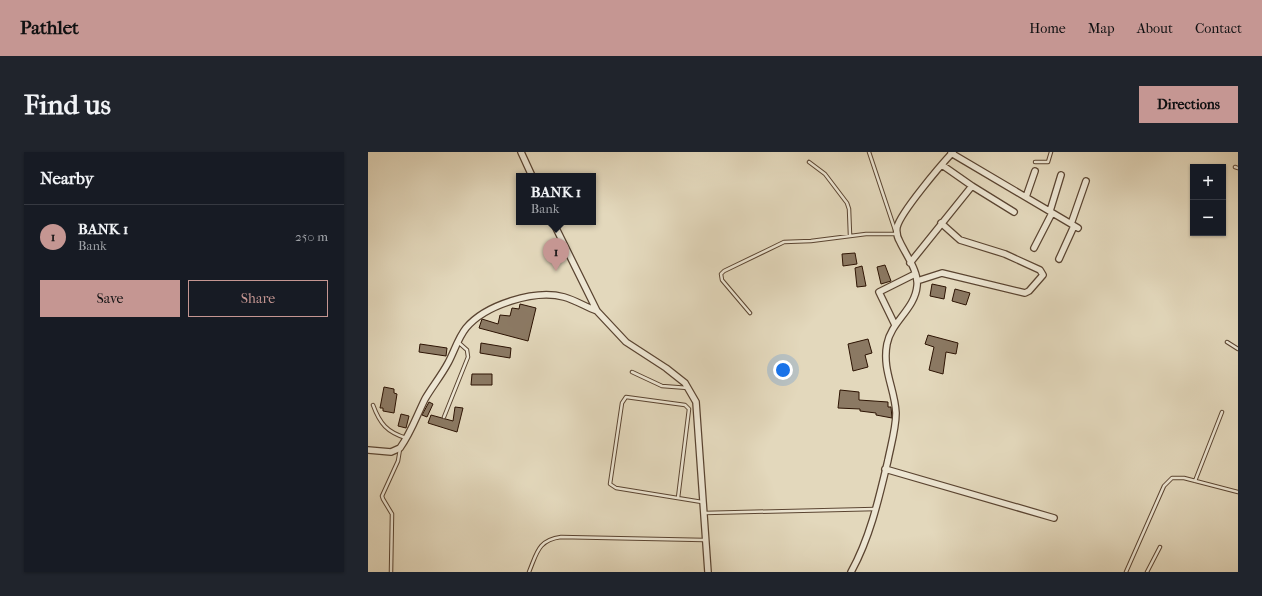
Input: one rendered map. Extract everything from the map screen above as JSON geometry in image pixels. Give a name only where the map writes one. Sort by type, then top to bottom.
[{"type":"street","points":[[521,152],[531,173]]},
{"type":"street","points":[[851,572],[867,534],[875,509],[896,421],[896,411],[889,384],[886,355],[888,338],[895,325],[914,299],[917,281],[896,234],[900,221],[942,164],[952,153],[1075,226]]},
{"type":"street","points":[[942,164],[972,186],[1014,212]]},
{"type":"street","points":[[1026,197],[1034,170]]},
{"type":"street","points":[[1034,248],[1051,212],[1061,175]]},
{"type":"street","points":[[1059,259],[1075,226],[1086,181]]},
{"type":"street","points":[[910,263],[972,186]]},
{"type":"street","points":[[917,281],[942,273],[1025,293],[1029,291],[1043,275],[1040,270],[1005,254],[960,240],[941,223]]},
{"type":"street","points":[[554,225],[597,311],[626,342],[677,376],[688,388],[696,402],[702,513],[708,572]]},
{"type":"street","points":[[895,325],[879,292],[915,274]]},
{"type":"street","points":[[368,450],[391,452],[400,448],[425,399],[445,369],[466,328],[475,320],[514,299],[546,295],[563,297],[597,311]]},
{"type":"street","points":[[885,469],[1054,518]]},
{"type":"lane","points":[[750,313],[722,280],[721,274],[724,271],[784,242],[811,241],[850,235],[896,234],[869,152]]},
{"type":"lane","points":[[1035,162],[1048,162],[1051,152]]},
{"type":"lane","points":[[809,162],[825,174],[847,203],[849,209],[850,235]]},
{"type":"lane","points":[[444,416],[468,357],[467,350],[458,342]]},
{"type":"lane","points":[[1227,342],[1238,349]]},
{"type":"lane","points":[[632,372],[662,386],[688,388]]},
{"type":"lane","points":[[678,498],[690,413],[688,406],[626,397],[622,403],[610,484],[616,488],[702,502]]},
{"type":"lane","points":[[373,405],[378,418],[386,429],[406,438]]},
{"type":"lane","points":[[1195,481],[1222,412]]},
{"type":"lane","points":[[391,572],[392,514],[382,496],[398,461],[400,448]]},
{"type":"lane","points":[[1126,572],[1167,481],[1177,477],[1238,492]]},
{"type":"lane","points":[[702,513],[875,509]]},
{"type":"lane","points":[[529,572],[540,546],[551,538],[704,540]]},
{"type":"lane","points":[[1147,572],[1160,547]]},
{"type":"building","points":[[855,253],[857,264],[843,266],[842,254]]},
{"type":"building","points":[[885,265],[891,281],[881,284],[877,267]]},
{"type":"building","points":[[862,266],[866,286],[857,287],[855,268]]},
{"type":"building","points":[[932,284],[946,287],[944,299],[930,296]]},
{"type":"building","points":[[955,289],[970,293],[966,305],[952,301]]},
{"type":"building","points":[[520,304],[536,308],[528,341],[479,328],[482,319],[498,324],[500,315],[510,316],[512,308],[519,309]]},
{"type":"building","points":[[928,335],[958,343],[956,354],[946,352],[943,374],[929,370],[934,347],[925,344]]},
{"type":"building","points":[[868,339],[872,353],[865,355],[868,367],[853,371],[848,344]]},
{"type":"building","points":[[481,343],[511,348],[510,358],[480,353]]},
{"type":"building","points":[[420,344],[447,348],[446,356],[419,352]]},
{"type":"building","points":[[472,374],[492,374],[492,385],[471,385]]},
{"type":"building","points":[[384,387],[394,389],[394,393],[397,394],[394,413],[383,411],[383,408],[380,408]]},
{"type":"building","points":[[840,390],[859,392],[859,400],[888,402],[888,407],[891,407],[892,418],[876,415],[876,413],[860,411],[860,409],[838,408]]},
{"type":"building","points":[[429,402],[433,404],[427,417],[422,415]]},
{"type":"building","points":[[455,407],[463,408],[457,432],[428,423],[431,415],[453,421]]},
{"type":"building","points":[[401,414],[409,416],[406,428],[398,426]]},
{"type":"place","name":"BANK 1","points":[[556,271]]}]
